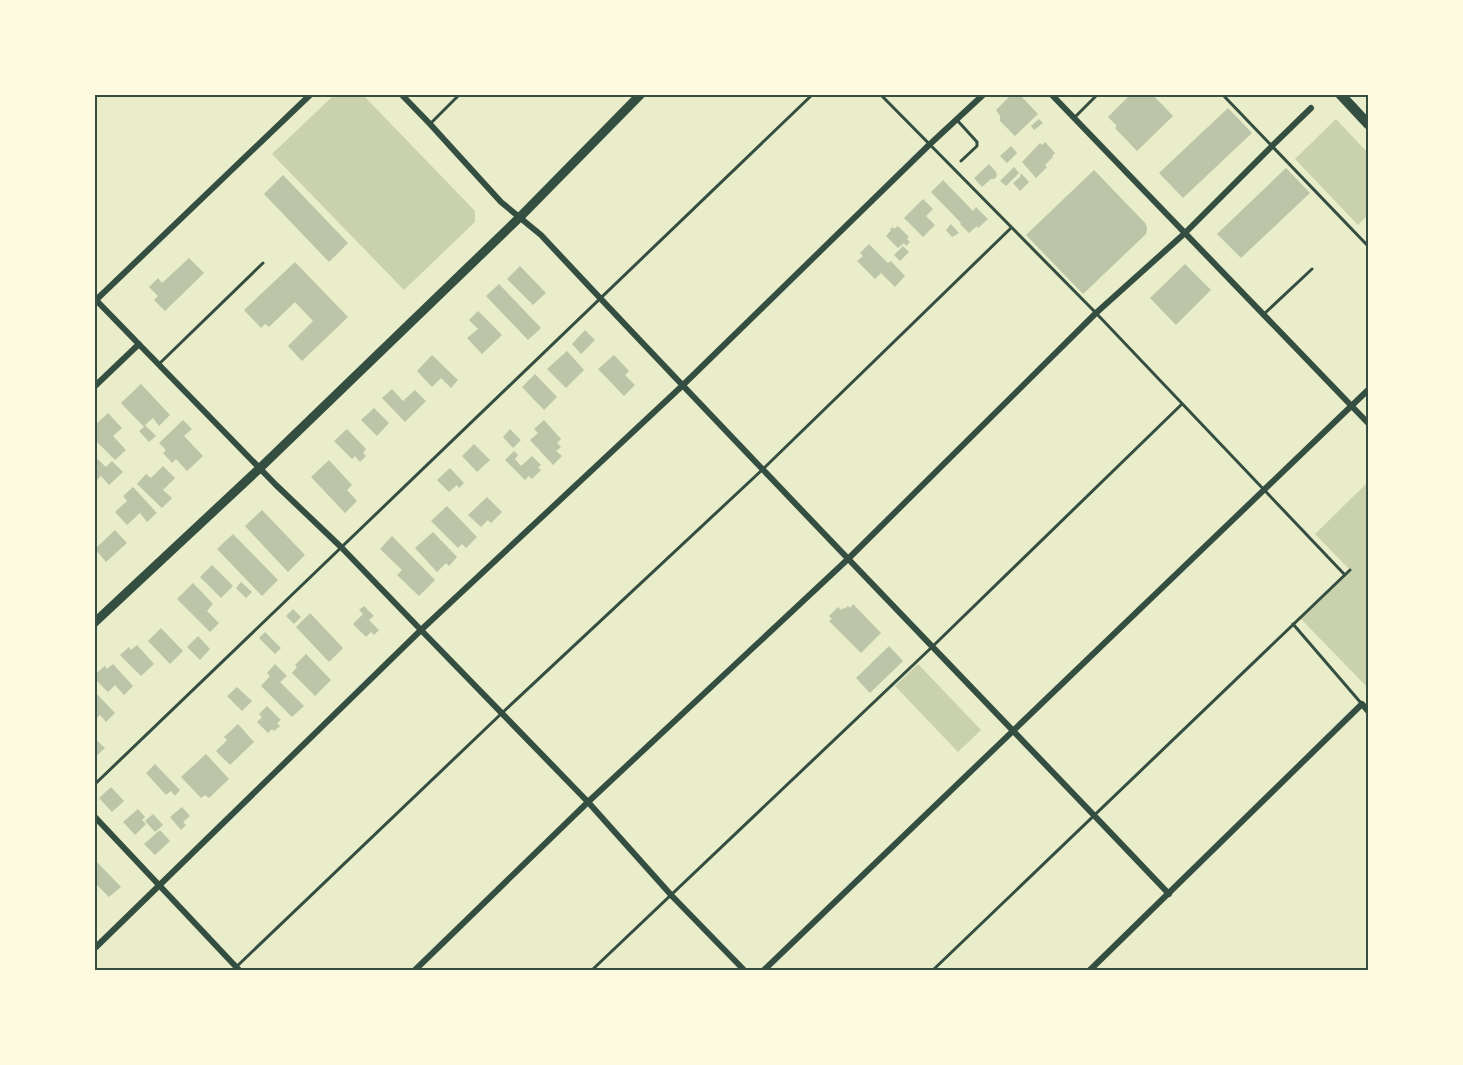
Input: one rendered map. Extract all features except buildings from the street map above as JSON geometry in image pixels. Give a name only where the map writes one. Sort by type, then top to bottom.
[{"type":"main road","points":[[94,623],[260,468],[519,218],[641,94]]},
{"type":"main road","points":[[1340,94],[1368,124]]},
{"type":"street","points":[[311,94],[95,299],[260,468],[341,547],[588,802],[672,896],[744,970]]},
{"type":"street","points":[[94,949],[421,630],[682,386],[984,94]]},
{"type":"street","points":[[1050,94],[1368,423]]},
{"type":"street","points":[[405,96],[501,202],[541,236],[1169,894]]},
{"type":"street","points":[[415,970],[588,802],[848,559],[1096,313],[1185,233],[1311,108]]},
{"type":"street","points":[[94,387],[139,344]]},
{"type":"street","points":[[764,970],[1368,390]]},
{"type":"street","points":[[1090,970],[1362,704],[1368,711]]},
{"type":"street","points":[[94,816],[236,970]]},
{"type":"lane","points":[[430,124],[460,94]]},
{"type":"lane","points":[[94,786],[813,94]]},
{"type":"lane","points":[[880,94],[1096,313],[1345,575]]},
{"type":"lane","points":[[1074,118],[1098,94]]},
{"type":"lane","points":[[1222,94],[1368,246]]},
{"type":"lane","points":[[956,119],[977,142],[977,146],[961,161]]},
{"type":"lane","points":[[236,970],[501,713],[762,470],[1011,228]]},
{"type":"lane","points":[[159,364],[263,263]]},
{"type":"lane","points":[[1264,314],[1312,269]]},
{"type":"lane","points":[[592,970],[932,647],[1182,404]]},
{"type":"lane","points":[[933,970],[1350,570]]},
{"type":"lane","points":[[1293,624],[1362,704]]},
{"type":"green space","points":[[334,95],[363,95],[475,211],[475,222],[404,290],[272,154]]},
{"type":"green space","points":[[1336,119],[1368,153],[1368,215],[1358,225],[1295,159]]},
{"type":"green space","points":[[1368,482],[1368,683],[1366,686],[1300,618],[1350,570],[1315,534]]},
{"type":"green space","points":[[918,664],[981,730],[958,752],[895,686]]}]
